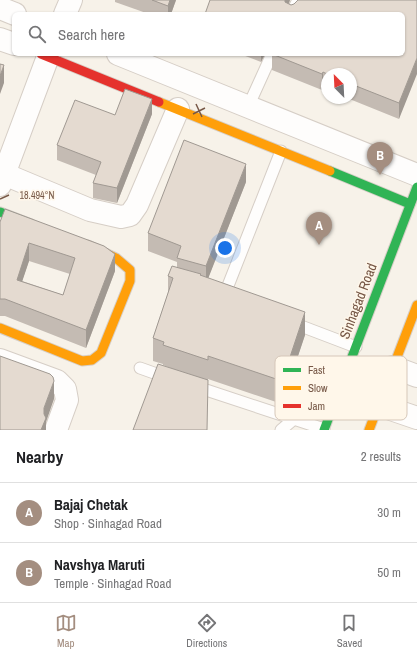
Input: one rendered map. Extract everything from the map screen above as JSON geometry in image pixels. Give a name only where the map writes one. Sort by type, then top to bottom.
[{"type":"street","points":[[66,12],[71,0]]},
{"type":"street","points":[[0,8],[12,13]]},
{"type":"street","points":[[0,39],[12,43]]},
{"type":"street","points":[[46,56],[2,173],[90,210],[121,217],[130,215],[137,205],[178,109]]},
{"type":"street","points":[[48,56],[414,205]]},
{"type":"street","points":[[123,56],[417,175]]},
{"type":"street","name":"Sinhagad Road","points":[[353,356],[414,205],[417,187]]},
{"type":"street","points":[[0,212],[36,226]]},
{"type":"street","points":[[0,328],[82,361],[92,360],[101,353],[130,281],[130,270],[124,262],[110,253],[80,242]]},
{"type":"street","points":[[398,356],[417,304]]},
{"type":"street","points":[[0,360],[57,381],[66,389],[67,400],[56,430]]},
{"type":"street","points":[[407,372],[417,376]]},
{"type":"street","points":[[407,415],[417,418]]},
{"type":"street","name":"Sinhagad Road","points":[[324,430],[328,420]]},
{"type":"street","points":[[369,430],[373,420]]},
{"type":"lane","points":[[292,12],[298,0]]},
{"type":"lane","points":[[248,107],[271,56]]},
{"type":"lane","points":[[210,292],[228,298],[281,152]]},
{"type":"lane","points":[[281,318],[356,347]]},
{"type":"lane","points":[[140,368],[275,414]]},
{"type":"lane","points":[[281,430],[294,420],[324,430]]},
{"type":"building","points":[[152,0],[170,0],[168,6]]},
{"type":"building","points":[[210,0],[285,0],[285,2],[291,5],[298,0],[417,0],[417,58],[399,103],[357,86],[357,68],[321,68],[321,74],[277,56],[405,56],[405,12],[206,12]]},
{"type":"building","points":[[0,64],[4,65],[0,76]]},
{"type":"building","points":[[125,89],[152,99],[117,188],[93,183],[101,162],[57,145],[75,100],[115,115]]},
{"type":"building","points":[[184,140],[246,164],[206,266],[177,258],[181,246],[148,233]]},
{"type":"building","points":[[5,209],[104,246],[115,254],[86,330],[5,299],[0,299],[0,222]],"holes":[[[29,243],[75,258],[63,295],[17,280]]]},
{"type":"building","points":[[172,266],[201,274],[200,275],[305,312],[290,356],[275,356],[275,379],[208,356],[208,360],[163,345],[164,342],[153,338],[173,278],[168,276]]},
{"type":"building","points":[[0,356],[50,374],[53,377],[54,381],[44,408],[46,418],[41,430],[0,430]]},
{"type":"building","points":[[158,364],[208,380],[207,430],[133,430]]},
{"type":"traffic: fast","points":[[330,171],[410,204]]},
{"type":"traffic: fast","points":[[352,356],[417,187]]},
{"type":"traffic: fast","points":[[0,212],[31,224]]},
{"type":"traffic: fast","points":[[324,430],[328,420]]},
{"type":"traffic: slow","points":[[159,102],[330,171]]},
{"type":"traffic: slow","points":[[0,328],[82,361],[92,360],[101,353],[130,281],[130,270],[116,258],[88,245]]},
{"type":"traffic: slow","points":[[397,356],[417,305]]},
{"type":"traffic: slow","points":[[369,430],[373,420]]},
{"type":"traffic: jam","points":[[46,56],[159,102]]},
{"type":"place","name":"Navshya Maruti","points":[[380,175]]},
{"type":"place","name":"Bajaj Chetak","points":[[319,245]]}]
